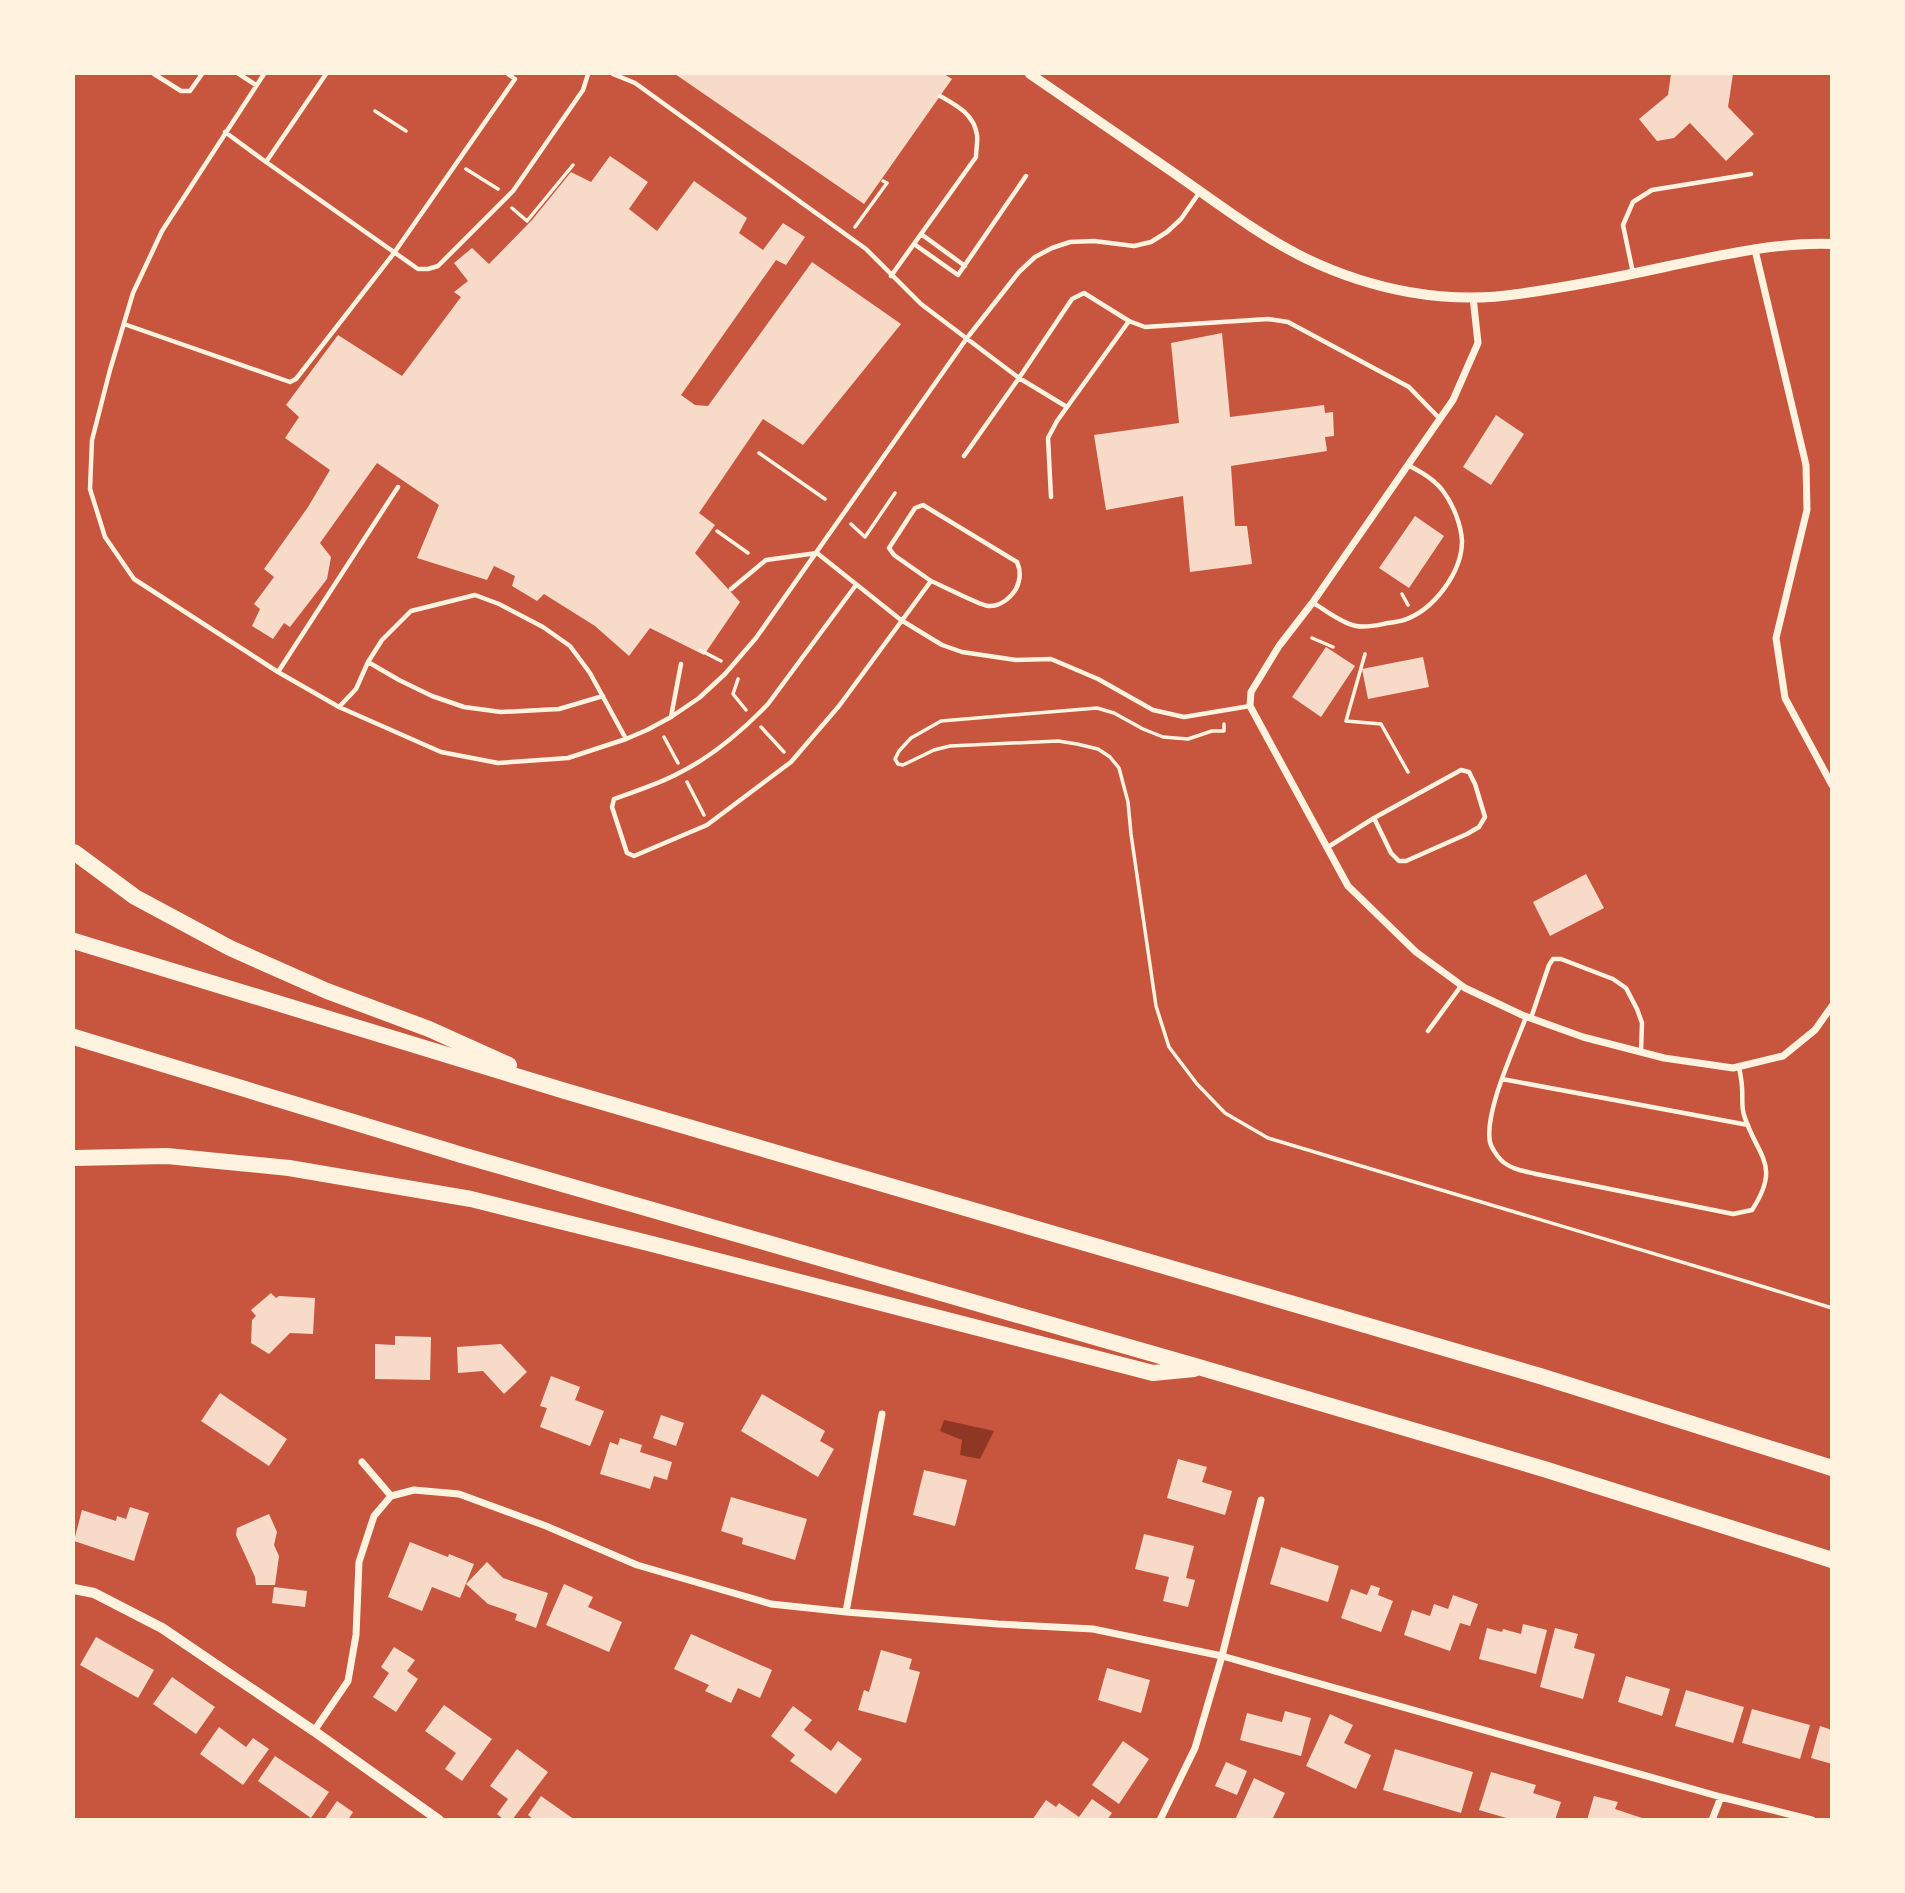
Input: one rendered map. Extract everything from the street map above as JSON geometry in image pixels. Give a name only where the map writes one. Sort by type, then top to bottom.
[{"type":"highway","points":[[74,852],[135,897],[230,948],[327,991],[429,1029],[565,1091]]},
{"type":"highway","points":[[74,941],[565,1091],[1540,1376],[1832,1468]]},
{"type":"highway","points":[[74,1037],[464,1156],[1544,1469],[1832,1560]]},
{"type":"highway","points":[[74,1158],[167,1156],[275,1167],[471,1199],[1153,1373],[1202,1368]]},
{"type":"street","points":[[1030,74],[1230,213],[1307,259],[1363,281],[1423,295],[1473,298],[1516,295],[1755,250],[1811,243],[1832,244]]},
{"type":"street","points":[[1755,250],[1806,465],[1807,510],[1776,638],[1785,698],[1832,785]]},
{"type":"street","points":[[1473,298],[1478,343],[1453,400],[1279,646],[1251,692],[1250,706],[1348,886],[1416,952],[1461,986],[1529,1017],[1583,1037],[1664,1058],[1733,1068],[1783,1056],[1815,1030],[1832,1006]]},
{"type":"street","points":[[846,1612],[882,1413]]},
{"type":"street","points":[[362,1462],[391,1496]]},
{"type":"street","points":[[314,1731],[348,1681],[356,1635],[359,1562],[374,1516],[391,1496],[414,1490],[459,1494],[637,1564],[771,1604],[998,1624],[1093,1629],[1222,1656],[1721,1797],[1812,1819]]},
{"type":"street","points":[[1160,1819],[1195,1748],[1222,1656],[1261,1500]]},
{"type":"street","points":[[74,1589],[94,1593],[162,1628],[439,1819]]},
{"type":"street","points":[[1712,1819],[1721,1797]]},
{"type":"lane","points":[[154,74],[181,91],[190,92],[202,74]]},
{"type":"lane","points":[[239,74],[256,85]]},
{"type":"lane","points":[[264,74],[162,231],[133,293],[92,440],[90,489],[105,537],[134,579],[278,673],[339,707],[441,752],[498,763],[568,758],[626,739],[671,717],[699,698],[725,674],[756,638],[967,338],[1019,272],[1035,257],[1070,242],[1094,241],[1134,246],[1152,242],[1181,219],[1200,192]]},
{"type":"lane","points":[[266,162],[326,74]]},
{"type":"lane","points":[[124,324],[290,382],[296,379],[394,253],[515,79],[508,74]]},
{"type":"lane","points":[[225,132],[394,253],[418,269],[428,269],[438,266],[513,191],[583,90],[588,74]]},
{"type":"lane","points":[[613,74],[635,83],[866,249],[921,304],[1020,378],[1067,407]]},
{"type":"lane","points":[[891,276],[976,157],[977,135],[970,117],[940,96]]},
{"type":"lane","points":[[1634,274],[1623,225],[1633,202],[1652,190],[1751,174]]},
{"type":"lane","points":[[914,244],[958,275],[1026,176]]},
{"type":"lane","points":[[921,234],[965,266]]},
{"type":"lane","points":[[964,456],[1072,299],[1084,293],[1129,321],[1145,327],[1268,319],[1288,322],[1409,387],[1440,419]]},
{"type":"lane","points":[[1051,497],[1048,438],[1129,321]]},
{"type":"lane","points":[[1312,602],[1345,622],[1370,626],[1405,620],[1423,611],[1440,595],[1456,569],[1462,541],[1455,511],[1443,490],[1433,480],[1408,465]]},
{"type":"lane","points":[[278,673],[398,487]]},
{"type":"lane","points":[[923,505],[1017,562],[1020,569],[1018,585],[1011,597],[1000,604],[988,606],[931,581],[894,555],[890,548],[915,508],[923,505]]},
{"type":"lane","points":[[731,589],[766,560],[817,553],[901,620],[942,645],[962,652],[1016,660],[1051,659],[1098,679],[1153,710],[1184,717],[1250,706]]},
{"type":"lane","points":[[856,585],[754,719],[716,751],[678,774],[614,799],[612,807],[628,853],[634,856],[707,825],[791,762],[839,706],[931,581]]},
{"type":"lane","points":[[339,707],[356,689],[382,640],[411,611],[475,595],[543,627],[570,646],[590,673],[626,739]]},
{"type":"lane","points":[[368,662],[399,681],[464,707],[501,712],[559,709],[603,696]]},
{"type":"lane","points":[[671,717],[681,664]]},
{"type":"lane","points":[[1328,847],[1374,818],[1461,770],[1469,772],[1485,817],[1479,827],[1467,834],[1406,861],[1399,861],[1391,853],[1374,818]]},
{"type":"lane","points":[[1641,1052],[1642,1023],[1626,988],[1612,979],[1561,959],[1553,959],[1502,1079],[1489,1121],[1490,1143],[1500,1160],[1514,1168],[1733,1214],[1752,1210],[1763,1193],[1766,1179],[1764,1156],[1748,1125],[1741,1102],[1739,1066]]},
{"type":"lane","points":[[1427,1031],[1461,986]]},
{"type":"lane","points":[[1502,1079],[1748,1125]]},
{"type":"path","points":[[375,111],[406,131]]},
{"type":"path","points":[[511,207],[527,221],[573,165]]},
{"type":"path","points":[[465,169],[500,190]]},
{"type":"path","points":[[854,229],[887,183],[883,181]]},
{"type":"path","points":[[759,453],[825,499]]},
{"type":"path","points":[[849,522],[865,537],[895,493]]},
{"type":"path","points":[[717,531],[748,553]]},
{"type":"path","points":[[1402,594],[1409,607]]},
{"type":"path","points":[[1312,638],[1333,647]]},
{"type":"path","points":[[700,650],[721,661]]},
{"type":"path","points":[[1365,654],[1346,721],[1381,724],[1408,772]]},
{"type":"path","points":[[738,679],[733,694],[748,712]]},
{"type":"path","points":[[1224,724],[1224,731],[1212,731],[1188,739],[1163,737],[1114,713],[1097,708],[941,721],[911,738],[895,759],[898,764],[903,765],[934,750],[950,746],[1058,741],[1098,749],[1110,757],[1119,768],[1128,802],[1156,1006],[1169,1047],[1206,1094],[1226,1113],[1244,1124],[1268,1138],[1832,1308]]},
{"type":"path","points":[[760,725],[785,754]]},
{"type":"path","points":[[664,737],[678,764]]},
{"type":"path","points":[[686,780],[704,816]]},
{"type":"shaded area","points":[[944,1420],[994,1431],[980,1459],[960,1455],[962,1440],[940,1431]]},
{"type":"building","points":[[675,74],[944,74],[952,79],[864,204]]},
{"type":"building","points":[[1671,74],[1733,74],[1728,107],[1754,134],[1726,161],[1690,123],[1674,138],[1657,141],[1639,119],[1668,95]]},
{"type":"building","points":[[610,156],[648,182],[629,209],[657,231],[694,181],[747,218],[739,233],[763,250],[783,223],[805,237],[786,265],[776,260],[681,395],[695,405],[708,406],[812,262],[901,324],[803,445],[763,419],[699,513],[715,525],[695,553],[740,602],[704,655],[650,628],[629,656],[595,626],[544,594],[537,601],[512,586],[515,576],[494,566],[487,580],[417,558],[439,505],[377,463],[320,543],[331,557],[327,579],[290,627],[284,623],[273,639],[252,626],[260,609],[254,604],[274,577],[264,569],[308,507],[330,470],[285,438],[299,417],[286,405],[338,335],[402,376],[461,297],[454,292],[468,281],[454,263],[472,248],[489,264],[532,220],[571,172],[591,182]]},
{"type":"building","points":[[1222,333],[1230,417],[1324,405],[1325,413],[1333,412],[1334,436],[1325,437],[1327,451],[1231,466],[1235,526],[1247,526],[1252,564],[1190,572],[1183,496],[1106,510],[1094,435],[1179,423],[1171,343]]},
{"type":"building","points":[[1496,415],[1524,434],[1491,485],[1463,467]]},
{"type":"building","points":[[1415,516],[1444,536],[1409,588],[1379,568]]},
{"type":"building","points":[[1326,647],[1355,666],[1321,717],[1292,697]]},
{"type":"building","points":[[1423,657],[1429,687],[1368,699],[1362,669]]},
{"type":"building","points":[[1586,874],[1604,908],[1550,936],[1533,902]]},
{"type":"building","points":[[271,1293],[276,1298],[315,1298],[313,1334],[290,1333],[269,1354],[251,1343],[252,1320],[256,1316],[251,1310]]},
{"type":"building","points":[[395,1336],[431,1337],[430,1380],[375,1379],[375,1344],[395,1345]]},
{"type":"building","points":[[501,1344],[527,1372],[504,1394],[483,1371],[458,1373],[457,1347]]},
{"type":"building","points":[[551,1376],[580,1387],[575,1400],[604,1411],[590,1446],[540,1427],[547,1408],[540,1406]]},
{"type":"building","points":[[220,1393],[287,1439],[269,1466],[201,1421]]},
{"type":"building","points":[[762,1394],[825,1431],[820,1441],[834,1449],[818,1477],[741,1431]]},
{"type":"building","points":[[661,1415],[684,1423],[676,1446],[653,1438]]},
{"type":"building","points":[[620,1438],[642,1445],[640,1452],[672,1462],[667,1480],[654,1476],[650,1489],[600,1474],[610,1442],[618,1445]]},
{"type":"building","points":[[1178,1459],[1207,1467],[1202,1482],[1232,1491],[1225,1515],[1167,1498]]},
{"type":"building","points":[[924,1470],[967,1480],[955,1526],[913,1515]]},
{"type":"building","points":[[731,1497],[807,1519],[795,1560],[742,1544],[743,1538],[721,1531]]},
{"type":"building","points":[[130,1507],[149,1513],[134,1561],[74,1541],[82,1510],[116,1521],[117,1516],[126,1519]]},
{"type":"building","points":[[269,1514],[277,1532],[274,1545],[279,1556],[275,1585],[256,1585],[236,1535],[237,1528]]},
{"type":"building","points":[[1144,1534],[1194,1546],[1186,1578],[1195,1580],[1188,1607],[1163,1601],[1169,1577],[1135,1569]]},
{"type":"building","points":[[410,1542],[474,1564],[460,1598],[432,1587],[422,1611],[388,1597]]},
{"type":"building","points":[[1281,1547],[1339,1566],[1328,1602],[1270,1584]]},
{"type":"building","points":[[487,1562],[503,1578],[548,1593],[536,1628],[515,1620],[517,1614],[488,1604],[466,1584]]},
{"type":"building","points":[[564,1584],[593,1597],[588,1607],[622,1622],[609,1652],[546,1625]]},
{"type":"building","points":[[1371,1585],[1380,1588],[1378,1595],[1393,1601],[1381,1632],[1341,1618],[1351,1589],[1367,1595]]},
{"type":"building","points":[[274,1587],[307,1591],[305,1607],[272,1603]]},
{"type":"building","points":[[1453,1595],[1478,1604],[1470,1626],[1460,1623],[1450,1651],[1404,1635],[1412,1610],[1430,1616],[1434,1604],[1448,1609]]},
{"type":"building","points":[[1523,1624],[1547,1630],[1536,1674],[1479,1659],[1487,1628],[1521,1634]]},
{"type":"building","points":[[1555,1628],[1578,1634],[1574,1648],[1595,1654],[1583,1699],[1540,1687]]},
{"type":"building","points":[[691,1634],[772,1670],[760,1698],[738,1688],[731,1703],[705,1691],[709,1685],[674,1669]]},
{"type":"building","points":[[96,1637],[154,1670],[138,1698],[80,1665]]},
{"type":"building","points":[[394,1647],[415,1660],[407,1671],[418,1679],[396,1712],[373,1697],[389,1673],[381,1667]]},
{"type":"building","points":[[881,1650],[912,1659],[909,1669],[920,1672],[906,1723],[858,1710],[864,1690],[869,1692]]},
{"type":"building","points":[[1107,1668],[1150,1680],[1141,1713],[1098,1700]]},
{"type":"building","points":[[1626,1676],[1670,1689],[1662,1716],[1618,1702]]},
{"type":"building","points":[[172,1677],[215,1707],[196,1734],[153,1704]]},
{"type":"building","points":[[1686,1690],[1744,1707],[1733,1743],[1675,1726]]},
{"type":"building","points":[[444,1705],[492,1739],[462,1781],[445,1769],[456,1753],[425,1731]]},
{"type":"building","points":[[793,1706],[812,1720],[804,1730],[831,1751],[838,1741],[862,1759],[836,1794],[790,1761],[795,1755],[771,1736]]},
{"type":"building","points":[[1752,1709],[1810,1725],[1800,1759],[1742,1743]]},
{"type":"building","points":[[1285,1711],[1311,1718],[1301,1756],[1240,1740],[1247,1713],[1282,1722]]},
{"type":"building","points":[[1330,1714],[1353,1725],[1344,1743],[1371,1755],[1356,1789],[1306,1766]]},
{"type":"building","points":[[1820,1726],[1832,1730],[1832,1764],[1811,1758]]},
{"type":"building","points":[[219,1727],[246,1747],[253,1738],[269,1749],[243,1785],[200,1754]]},
{"type":"building","points":[[1123,1741],[1149,1759],[1119,1804],[1092,1785]]},
{"type":"building","points":[[517,1749],[548,1772],[512,1820],[504,1820],[497,1814],[508,1799],[490,1786]]},
{"type":"building","points":[[1395,1749],[1473,1772],[1461,1813],[1383,1790]]},
{"type":"building","points":[[275,1756],[329,1792],[311,1818],[258,1781]]},
{"type":"building","points":[[1226,1762],[1247,1771],[1237,1795],[1215,1786]]},
{"type":"building","points":[[1491,1772],[1536,1785],[1533,1793],[1561,1802],[1555,1820],[1513,1820],[1479,1810]]},
{"type":"building","points":[[1254,1778],[1285,1793],[1272,1820],[1235,1820]]},
{"type":"building","points":[[541,1796],[575,1820],[534,1820],[528,1815]]},
{"type":"building","points":[[1594,1796],[1618,1802],[1615,1809],[1648,1820],[1587,1820]]},
{"type":"building","points":[[1092,1799],[1112,1813],[1107,1820],[1032,1820],[1046,1800],[1056,1807],[1059,1803],[1079,1817]]},
{"type":"building","points":[[337,1801],[353,1812],[348,1820],[324,1820]]}]
